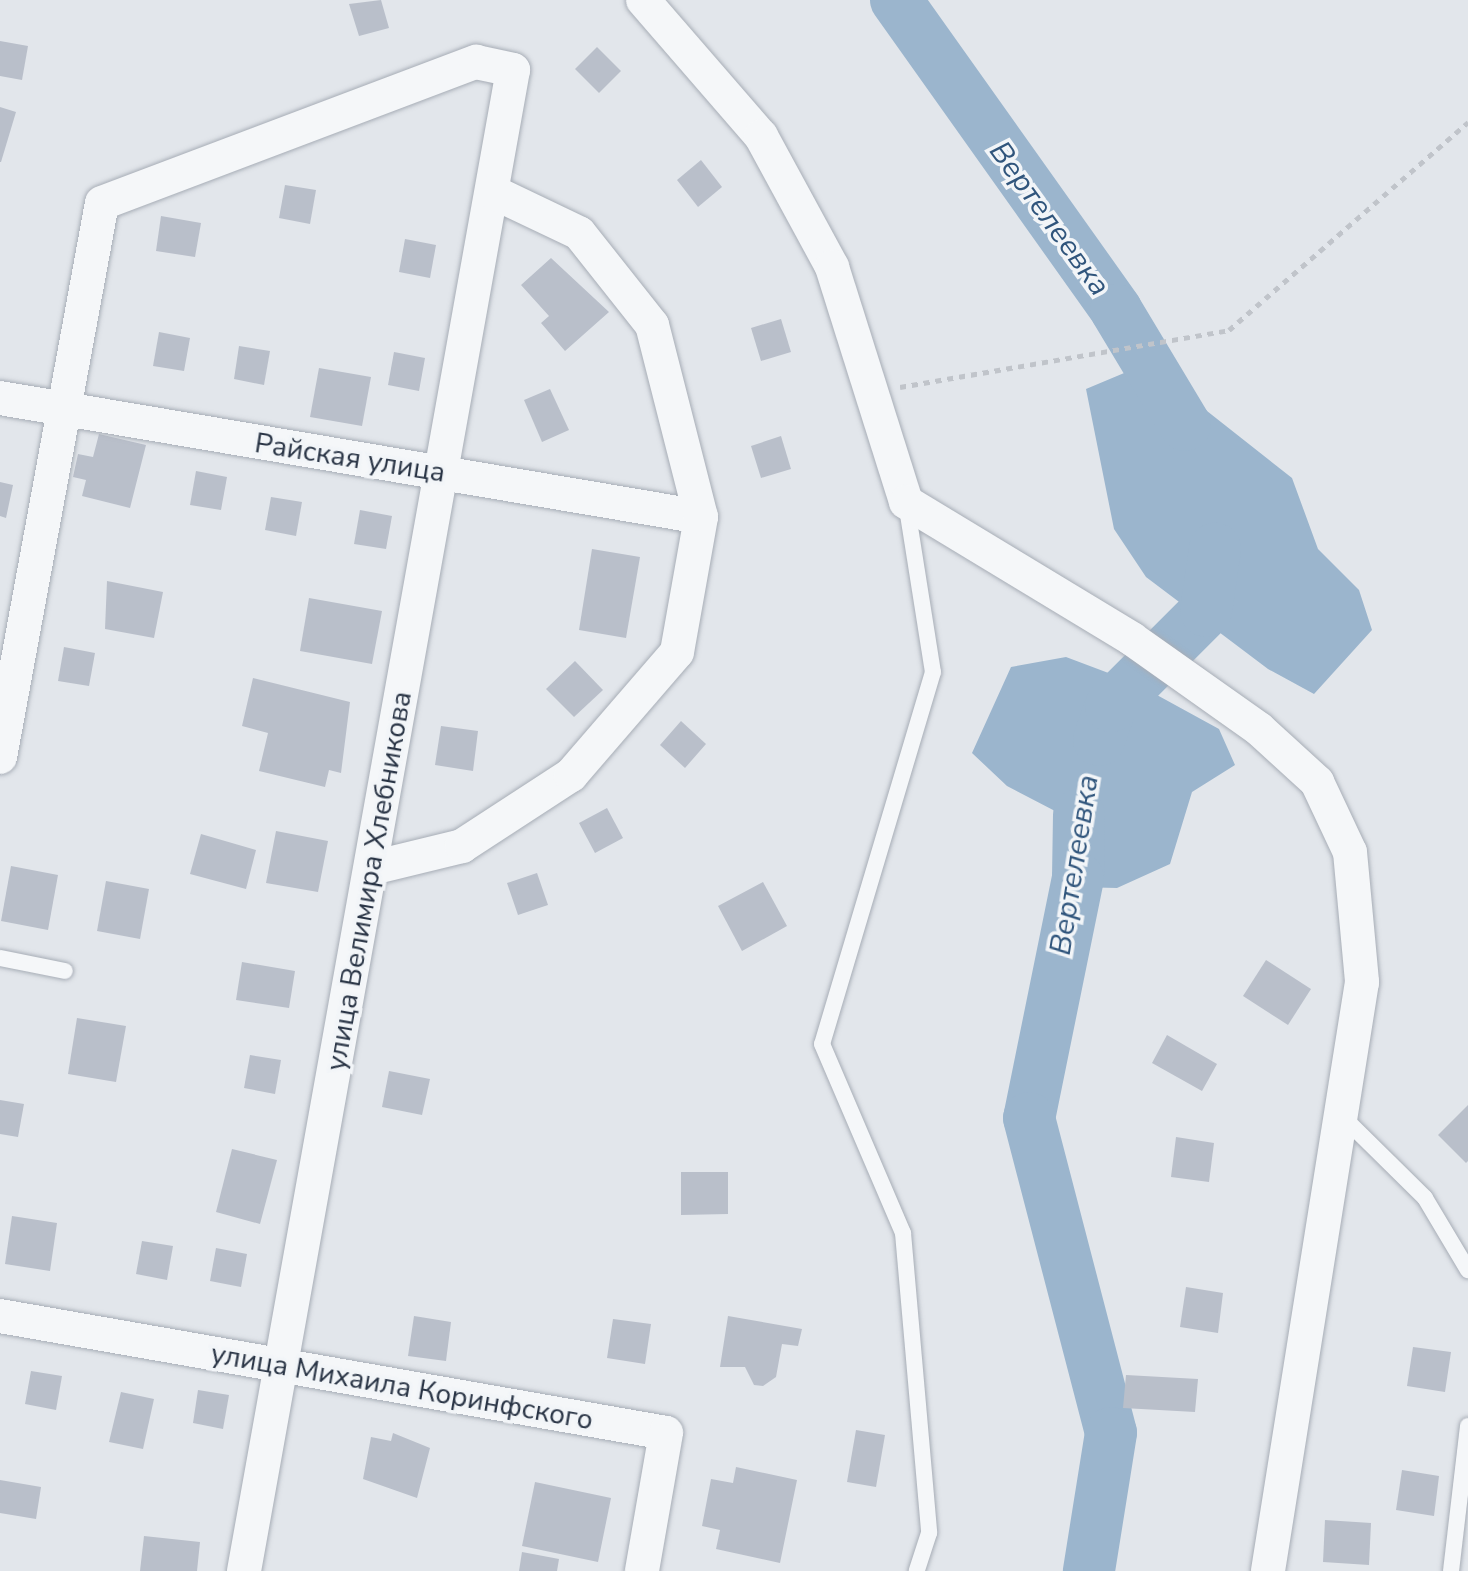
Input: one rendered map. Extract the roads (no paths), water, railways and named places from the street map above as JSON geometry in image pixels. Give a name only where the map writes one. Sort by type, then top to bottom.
[{"type":"street","points":[[643,0],[761,136],[832,267],[875,391],[906,502],[1132,639],[1259,729],[1317,782],[1350,852],[1362,982],[1343,1117],[1268,1571]]},
{"type":"street","name":"улица Велимира Хлебникова","points":[[64,412],[102,203],[476,62],[513,70],[244,1571]]},
{"type":"street","points":[[372,868],[462,846],[571,775],[677,652],[701,517],[652,325],[579,233],[493,192]]},
{"type":"street","name":"Райская улица","points":[[0,398],[64,412],[701,517]]},
{"type":"street","points":[[0,757],[64,412]]},
{"type":"street","name":"улица Михаила Коринфского","points":[[0,1316],[666,1433],[642,1571]]},
{"type":"lane","points":[[906,502],[933,672],[822,1044],[903,1233],[929,1533],[917,1571]]},
{"type":"lane","points":[[0,958],[65,971]]},
{"type":"lane","points":[[1343,1117],[1425,1198],[1468,1270]]},
{"type":"lane","points":[[1451,1571],[1468,1426]]},
{"type":"water","points":[[1148,363],[1175,376],[1207,411],[1292,478],[1318,549],[1359,590],[1372,630],[1314,694],[1268,669],[1146,577],[1114,529],[1086,389]]},
{"type":"water","points":[[1066,657],[1135,683],[1219,729],[1235,765],[1192,792],[1170,864],[1117,888],[1076,887],[1055,811],[1007,786],[972,753],[1011,667]]},
{"type":"waterway","name":"Вертелеевка","points":[[896,0],[1116,310],[1185,425]]},
{"type":"waterway","name":"Вертелеевка","points":[[1099,740],[1111,706],[1206,611],[1215,549]]},
{"type":"waterway","name":"Вертелеевка","points":[[1079,815],[1078,878],[1029,1118],[1111,1433],[1089,1571]]}]
